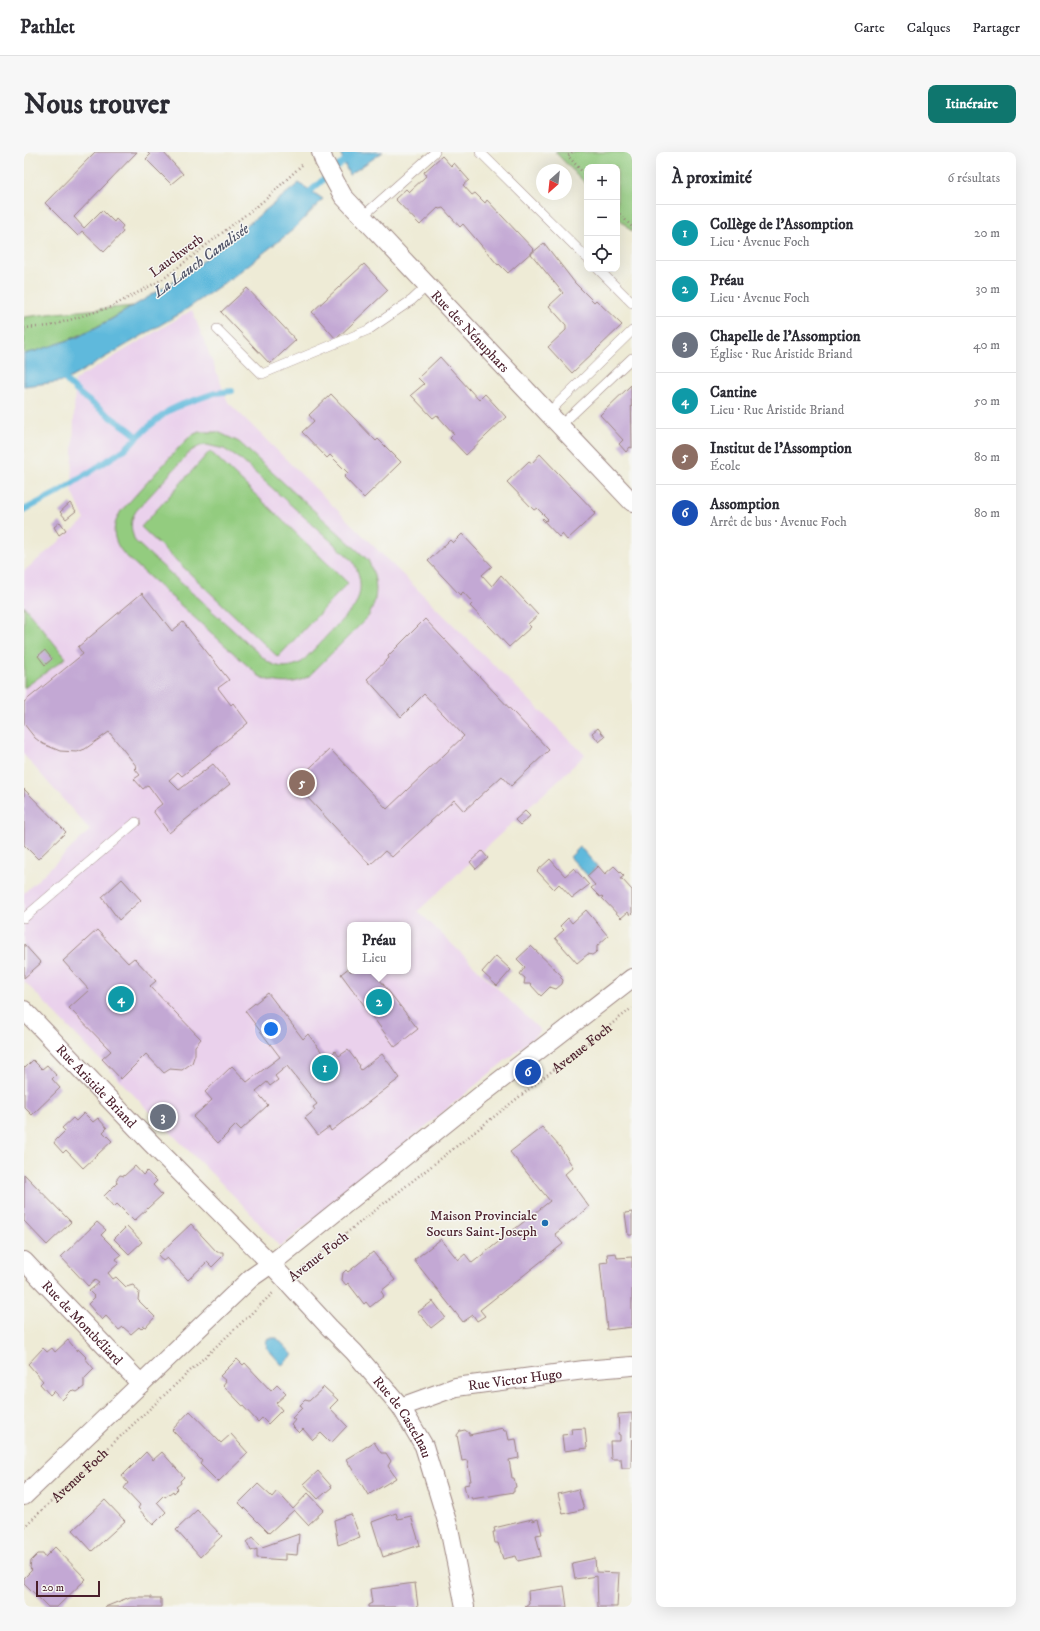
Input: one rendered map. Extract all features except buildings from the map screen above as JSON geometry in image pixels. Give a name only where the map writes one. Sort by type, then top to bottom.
[{"type":"street","name":"Rue des Nénuphars","points":[[322,157],[343,196],[549,412],[632,502]]},
{"type":"street","name":"Avenue Foch","points":[[24,1496],[251,1278],[271,1264],[486,1091],[632,978]]},
{"type":"street","name":"Rue Aristide Briand","points":[[24,1010],[151,1143],[271,1264]]},
{"type":"street","name":"Rue de Montbéliard","points":[[24,1261],[141,1384]]},
{"type":"street","name":"Rue de Castelnau","points":[[271,1264],[354,1352],[401,1406],[424,1446],[449,1528],[465,1607]]},
{"type":"street","name":"Rue Victor Hugo","points":[[401,1406],[456,1387],[584,1370],[632,1366]]},
{"type":"lane","points":[[363,216],[434,152]]},
{"type":"lane","points":[[480,152],[584,255]]},
{"type":"lane","points":[[601,272],[632,303]]},
{"type":"lane","points":[[217,329],[262,374],[368,330],[412,300],[428,285]]},
{"type":"lane","points":[[549,412],[632,331]]},
{"type":"lane","points":[[561,425],[632,358]]},
{"type":"lane","points":[[24,918],[136,822]]},
{"type":"path","points":[[572,152],[568,156],[584,174]]},
{"type":"path","name":"Lauchwerb","points":[[24,328],[50,326],[111,307],[163,279],[267,198],[305,162]]},
{"type":"path","points":[[620,214],[632,227]]},
{"type":"path","name":"Avenue Foch","points":[[24,1527],[286,1281],[632,1008]]},
{"type":"shaded area","points":[[192,310],[228,402],[585,755],[418,911],[541,1031],[280,1247],[242,1204],[152,1114],[24,981],[24,893],[90,830],[24,755],[24,688],[66,658],[24,606],[24,571],[85,520],[72,491],[75,380]]},
{"type":"green space","points":[[555,152],[632,152],[632,232],[620,219],[620,164],[584,164],[584,182],[572,170],[572,164],[567,164]]},
{"type":"green space","points":[[133,306],[81,334],[53,346],[24,354],[24,317]]},
{"type":"green space","points":[[199,432],[218,432],[239,442],[368,560],[374,575],[376,589],[372,610],[368,617],[309,676],[303,679],[290,683],[284,683],[271,681],[259,676],[124,554],[117,544],[114,528],[121,511],[192,435]],"holes":[[[207,445],[224,449],[241,460],[353,561],[358,572],[360,589],[355,606],[302,662],[293,666],[281,667],[268,662],[135,541],[132,530],[132,519],[136,511],[191,451],[200,446]]]},
{"type":"green space","points":[[210,451],[348,583],[278,657],[141,527]]},
{"type":"green space","points":[[24,606],[66,658],[24,688]]},
{"type":"water","points":[[340,152],[383,152],[349,175]]},
{"type":"water","points":[[299,183],[323,199],[294,229],[234,276],[184,311],[65,381],[24,386],[24,354],[78,337],[112,319],[188,273]]},
{"type":"water","points":[[580,847],[597,866],[588,876],[570,857]]},
{"type":"water","points":[[268,1338],[277,1338],[293,1355],[282,1365],[266,1347]]},
{"type":"waterway","name":"La Lauch Canalisée","points":[[305,196],[354,152]]},
{"type":"waterway","points":[[61,374],[79,393],[130,430],[137,437]]},
{"type":"waterway","points":[[24,510],[59,492],[125,449],[168,411],[215,393],[232,391]]},
{"type":"place","name":"Institut de l'Assomption","points":[[302,783]]},
{"type":"place","name":"Cantine","points":[[121,999]]},
{"type":"place","name":"Préau","points":[[379,1002]]},
{"type":"place","name":"Collège de l'Assomption","points":[[325,1068]]},
{"type":"place","name":"Assomption","points":[[528,1072]]},
{"type":"place","name":"Chapelle de l'Assomption","points":[[163,1117]]},
{"type":"place","name":"Maison Provinciale Soeurs Saint-Joseph","points":[[545,1223]]}]
